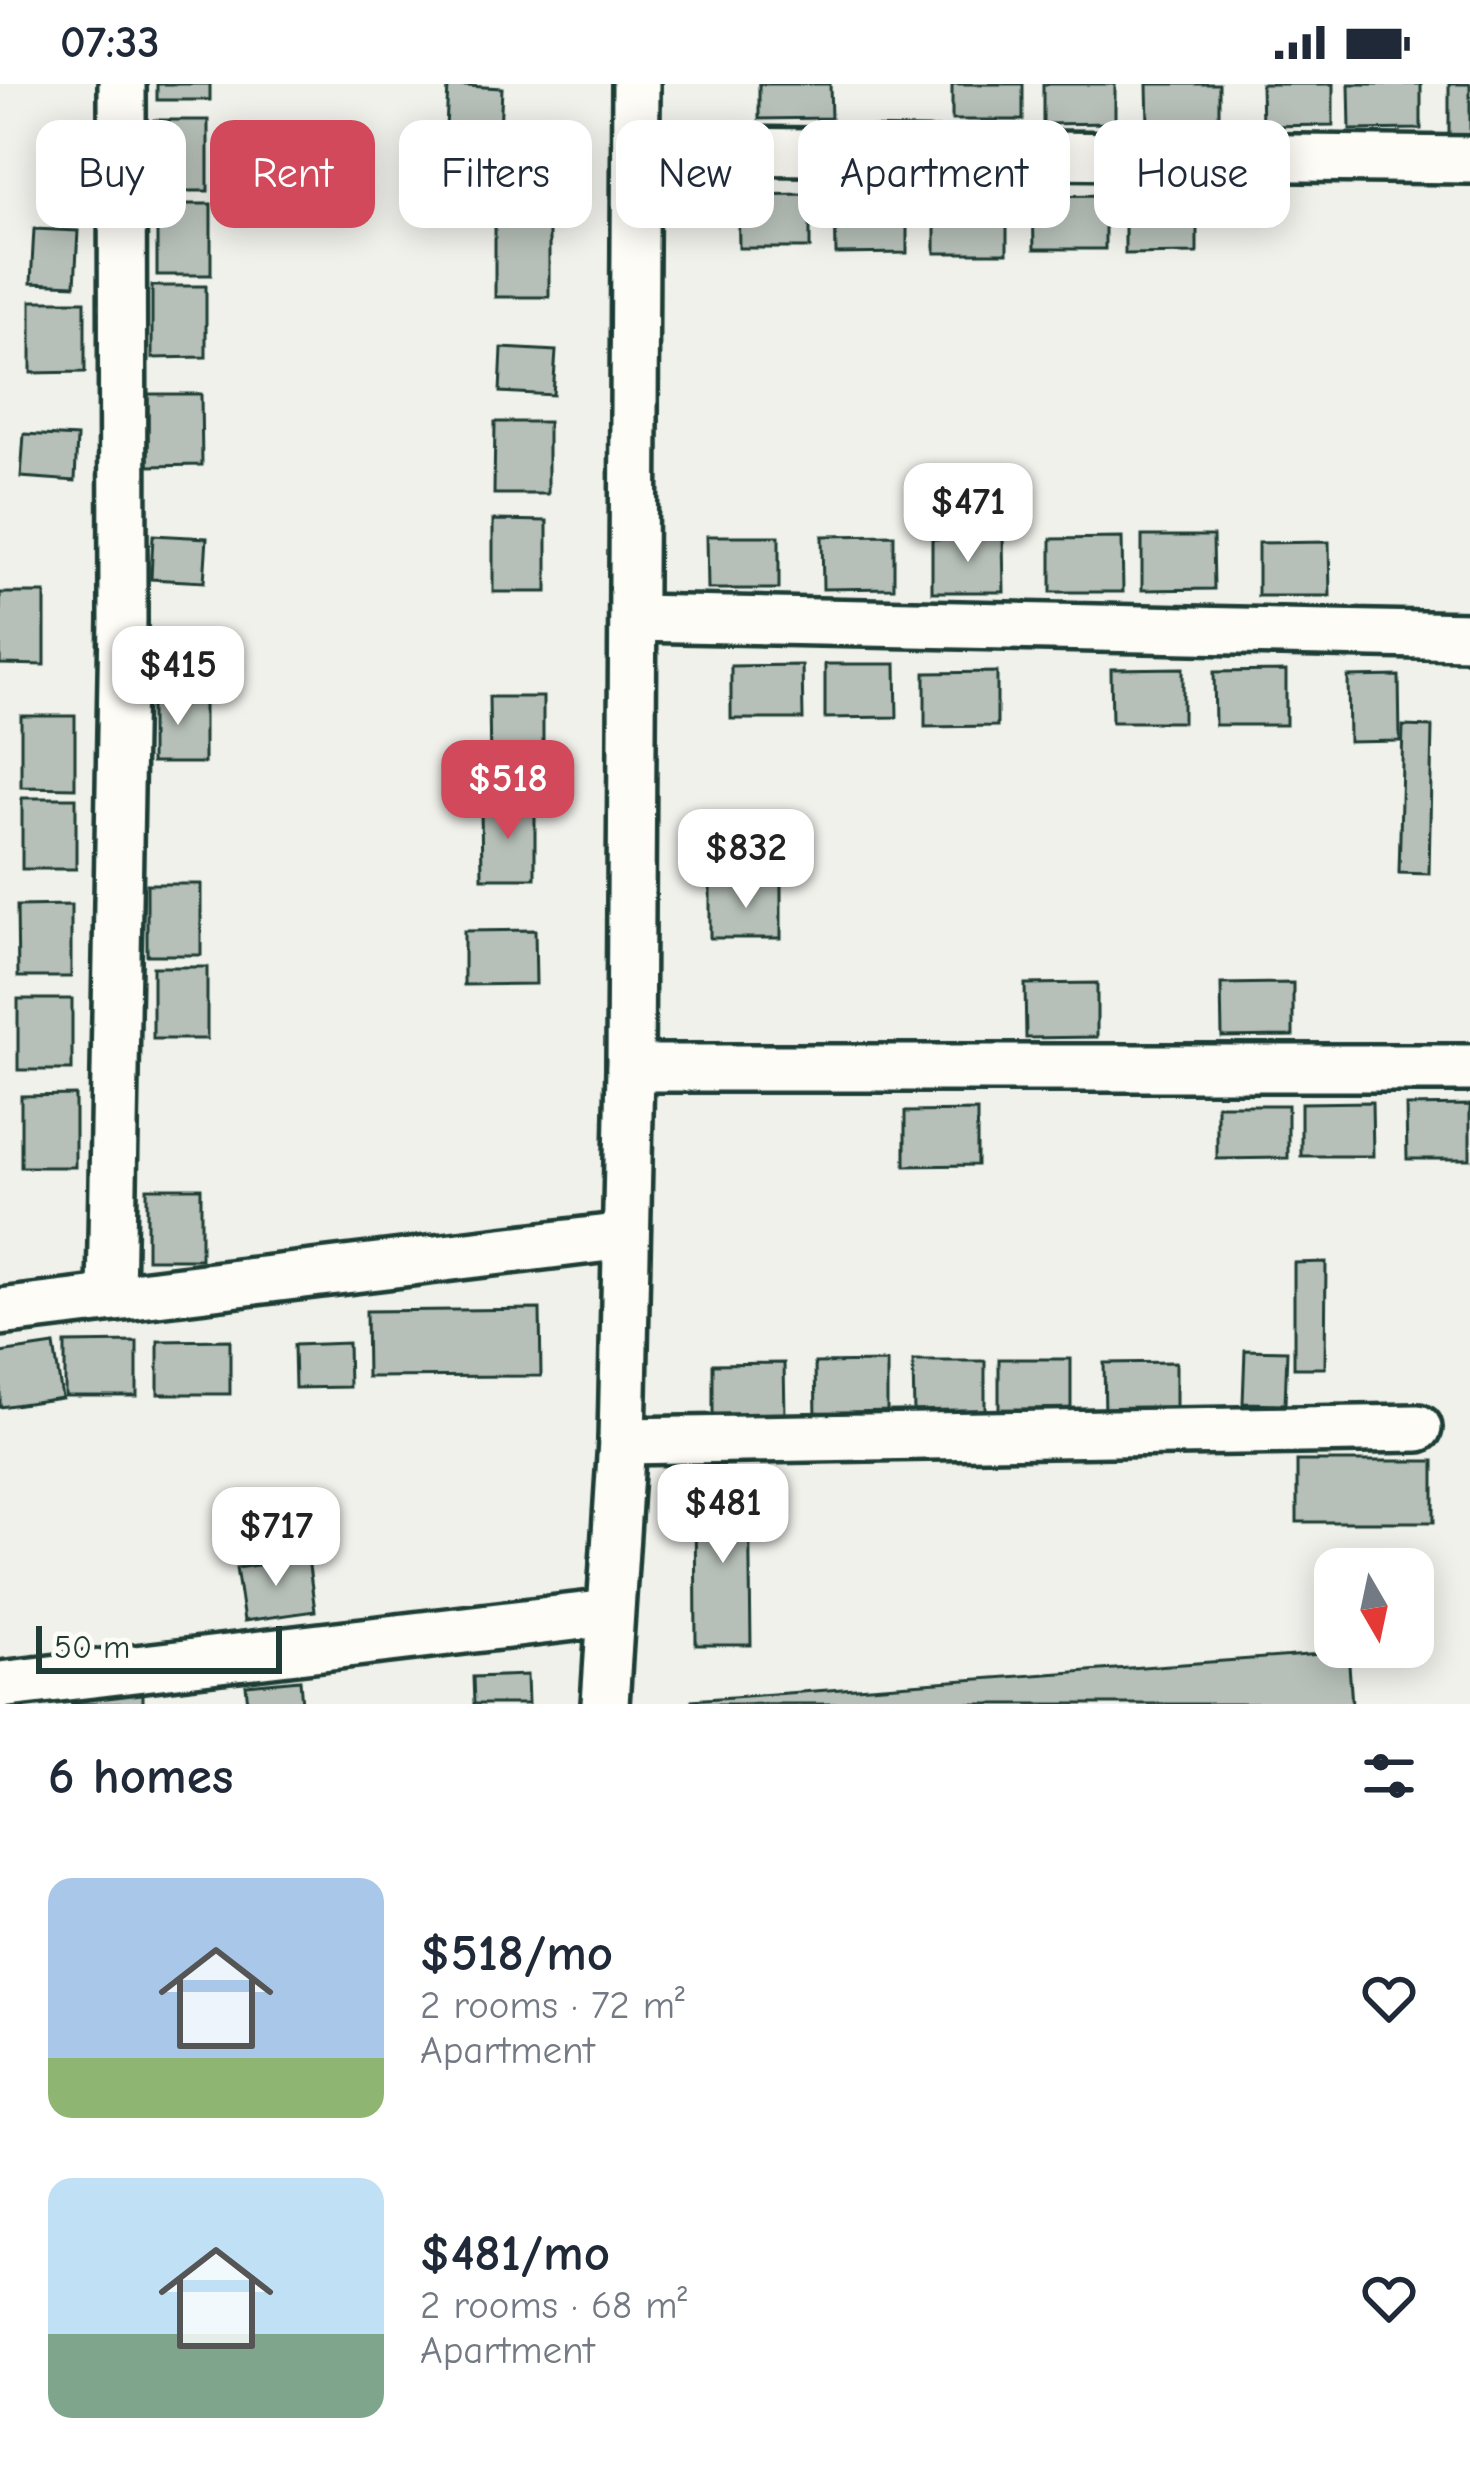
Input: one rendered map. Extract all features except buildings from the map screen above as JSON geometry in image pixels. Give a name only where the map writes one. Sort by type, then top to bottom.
[{"type":"street","points":[[111,1297],[123,620],[122,84]]},
{"type":"street","points":[[636,84],[636,120]]},
{"type":"street","points":[[774,152],[1470,160]]},
{"type":"street","points":[[604,1704],[622,1441],[630,1068],[636,228]]},
{"type":"street","points":[[634,618],[1470,636]]},
{"type":"street","points":[[630,1068],[1470,1068]]},
{"type":"street","points":[[0,1312],[625,1236]]},
{"type":"street","points":[[622,1441],[1418,1428]]},
{"type":"street","points":[[0,1685],[609,1612]]}]
